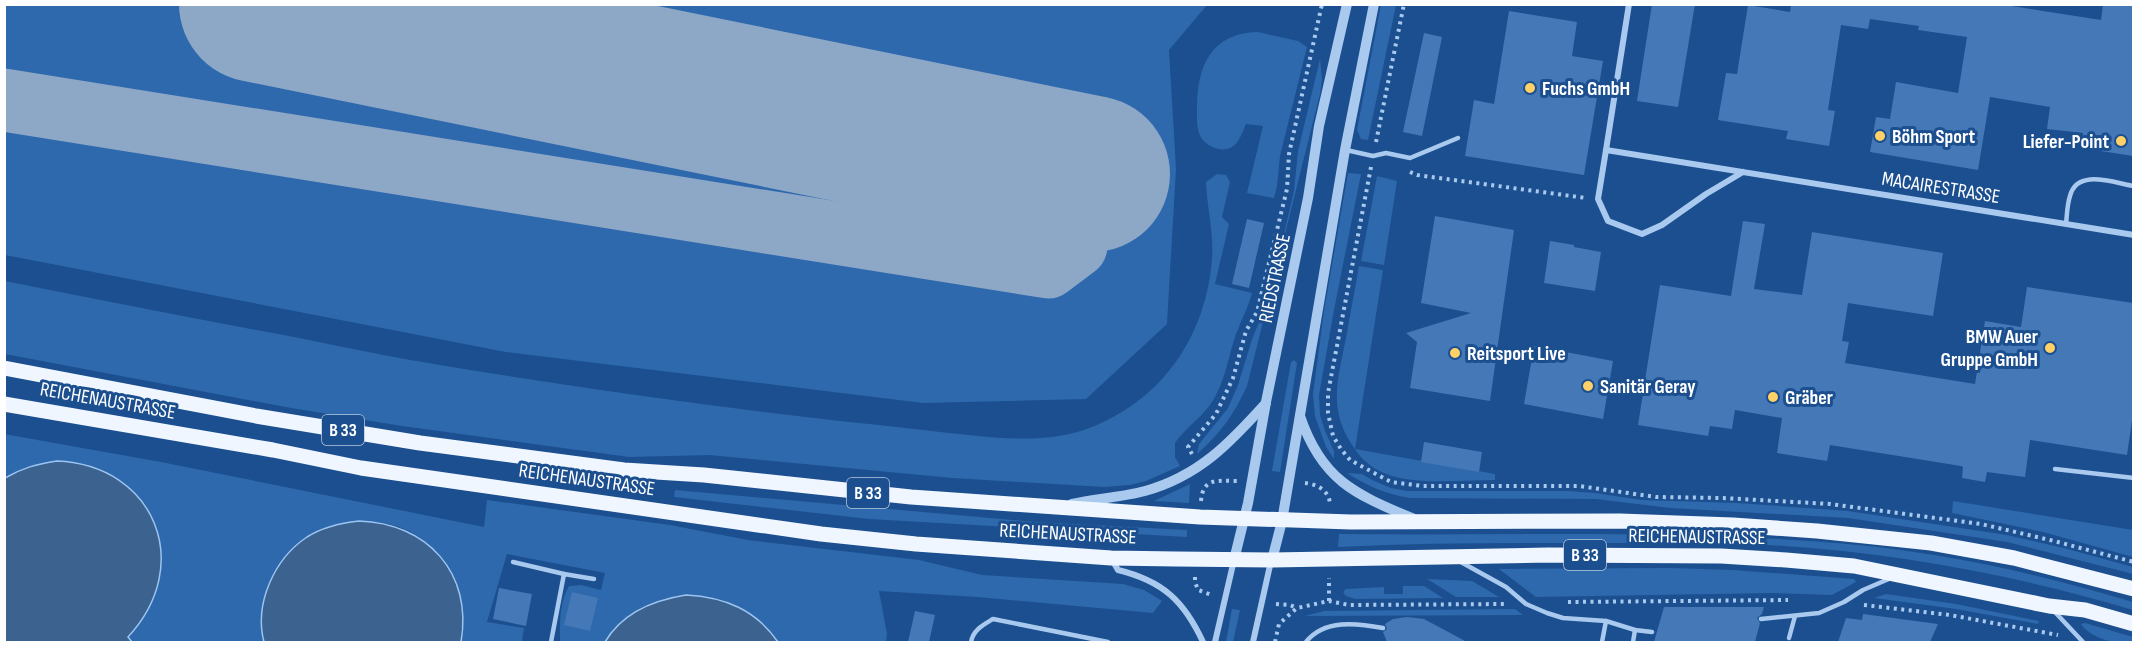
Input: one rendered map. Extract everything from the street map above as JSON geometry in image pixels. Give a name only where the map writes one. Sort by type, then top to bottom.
[{"type":"main road","name":"REICHENAUSTRASSE","points":[[4,368],[256,416],[420,443],[560,462],[911,497],[1245,519],[1422,522],[1620,521],[1817,531],[1931,543],[2003,556],[2106,580],[2133,589]]},
{"type":"main road","name":"REICHENAUSTRASSE","points":[[4,404],[273,450],[361,468],[821,534],[940,547],[1111,558],[1234,560],[1449,555],[1721,556],[1854,566],[2049,606],[2085,610],[2133,624]]},
{"type":"street","name":"RIEDSTRASSE","points":[[1234,560],[1245,519],[1266,402],[1310,189],[1319,126],[1347,4]]},
{"type":"street","points":[[1253,642],[1282,521],[1345,150],[1374,4]]},
{"type":"street","points":[[1629,4],[1599,199],[1608,221],[1642,234],[1662,225],[1706,194],[1743,172]]},
{"type":"street","name":"MACAIRESTRASSE","points":[[1606,150],[2133,235]]},
{"type":"street","points":[[1052,507],[1142,492],[1176,481],[1214,457],[1266,402]]},
{"type":"street","points":[[1299,413],[1308,439],[1317,455],[1335,477],[1350,489],[1422,522]]},
{"type":"street","points":[[1111,558],[1118,570],[1152,581],[1168,591],[1193,621],[1203,642]]},
{"type":"street","points":[[1215,642],[1234,560]]},
{"type":"lane","points":[[1345,150],[1373,156],[1386,153],[1410,158],[1458,138]]},
{"type":"lane","points":[[2066,224],[2070,196],[2078,183],[2089,179],[2133,186]]},
{"type":"lane","points":[[2055,469],[2133,478]]},
{"type":"lane","points":[[1449,555],[1506,587],[1526,604],[1563,618],[1606,621],[1635,630],[1652,632]]},
{"type":"lane","points":[[513,562],[594,579]]},
{"type":"lane","points":[[551,642],[564,574]]},
{"type":"lane","points":[[1761,619],[1820,613],[1863,590],[1897,576]]},
{"type":"lane","points":[[2049,606],[2081,641]]},
{"type":"lane","points":[[1789,638],[1795,616]]},
{"type":"lane","points":[[971,642],[972,635],[993,619],[1108,642]]},
{"type":"lane","points":[[1602,642],[1606,621]]},
{"type":"lane","points":[[1306,642],[1317,633],[1332,626],[1362,625],[1383,628]]},
{"type":"lane","points":[[1633,642],[1635,630]]},
{"type":"path","points":[[1188,447],[1216,414],[1233,378],[1246,331],[1257,312],[1287,189],[1289,154],[1322,4]]},
{"type":"path","points":[[1350,460],[1333,436],[1328,413],[1328,393],[1404,4]]},
{"type":"path","points":[[1408,171],[1417,175],[1599,199]]},
{"type":"path","points":[[1275,642],[1279,624],[1297,608],[1329,601],[1349,605],[1789,600]]},
{"type":"path","points":[[1844,602],[1950,615],[2081,641]]},
{"type":"shaded area","points":[[4,5],[1207,5],[1169,50],[1176,169],[1167,324],[1086,399],[923,403],[506,352],[5,255]]},
{"type":"shaded area","points":[[1381,5],[1396,5],[1368,140],[1361,139],[1357,130]]},
{"type":"shaded area","points":[[1258,32],[1298,41],[1307,47],[1280,156],[1274,198],[1247,193],[1263,126],[1246,124],[1237,143],[1224,149],[1212,147],[1205,142],[1200,136],[1197,124],[1200,79],[1210,55],[1218,45],[1229,38]]},
{"type":"shaded area","points":[[1320,59],[1322,79],[1320,94],[1268,302],[1294,191],[1298,151]]},
{"type":"shaded area","points":[[1348,173],[1361,174],[1319,395],[1320,415],[1334,451],[1334,459],[1326,447],[1315,416],[1313,394],[1324,311]]},
{"type":"shaded area","points":[[1217,174],[1226,175],[1230,182],[1222,217],[1229,224],[1215,284],[1252,293],[1215,397],[1175,443],[1175,457],[1180,466],[1146,481],[1130,485],[1104,487],[952,478],[709,455],[629,457],[402,426],[291,408],[5,354],[5,281],[408,360],[597,389],[798,416],[978,436],[1036,438],[1055,436],[1092,427],[1118,415],[1160,381],[1177,361],[1201,313],[1208,287],[1212,249],[1206,182]]},
{"type":"shaded area","points":[[1377,176],[1397,181],[1384,265],[1361,261]]},
{"type":"shaded area","points":[[1359,266],[1383,270],[1355,449],[1341,424],[1337,397]]},
{"type":"shaded area","points":[[1268,302],[1247,386],[1226,423],[1197,454],[1199,444],[1228,408],[1238,385],[1252,339]]},
{"type":"shaded area","points":[[1294,360],[1297,363],[1280,472],[1272,471],[1291,362]]},
{"type":"shaded area","points":[[4,434],[161,462],[484,527],[487,500],[670,525],[748,540],[919,560],[982,575],[1123,584],[1144,590],[1162,601],[1153,613],[977,597],[879,591],[887,634],[886,642],[778,642],[765,626],[733,604],[714,598],[676,597],[657,601],[638,610],[620,624],[605,642],[560,642],[562,606],[569,586],[581,585],[601,590],[605,573],[507,554],[487,622],[524,628],[522,641],[545,642],[461,642],[462,615],[457,590],[448,568],[434,549],[415,535],[394,525],[369,522],[321,530],[303,539],[293,549],[285,562],[264,613],[262,634],[264,642],[132,642],[128,637],[147,613],[159,582],[128,486],[92,466],[19,470],[5,478]]},
{"type":"shaded area","points":[[1355,449],[1495,474],[1495,480],[1434,481],[1399,478],[1375,468],[1365,461]]},
{"type":"shaded area","points":[[57,461],[91,467],[119,480],[140,499],[154,523],[161,551],[159,580],[148,609],[128,637],[132,642],[5,642],[5,478],[30,467]]},
{"type":"shaded area","points":[[1347,473],[1362,474],[1391,488],[1407,491],[1568,491],[1642,500],[1737,503],[1848,511],[2007,535],[2133,567],[2133,574],[2007,542],[1848,518],[1670,508],[1596,499],[1409,498],[1377,489]]},
{"type":"shaded area","points":[[1190,484],[1189,503],[1154,501]]},
{"type":"shaded area","points":[[675,490],[1036,522],[1187,530],[1187,537],[869,519],[674,497]]},
{"type":"shaded area","points":[[1953,501],[2133,530],[2133,557],[2043,532],[1952,513]]},
{"type":"shaded area","points":[[359,521],[383,524],[405,531],[424,542],[440,556],[452,574],[460,594],[463,617],[461,642],[264,642],[262,613],[265,598],[269,584],[285,557],[295,546],[319,531]]},
{"type":"shaded area","points":[[1339,534],[1712,536],[1836,543],[1912,552],[2023,573],[2133,602],[2133,610],[1992,574],[1896,558],[1799,547],[1706,543],[1338,547]]},
{"type":"shaded area","points":[[1670,568],[1854,579],[1856,582],[1832,595],[1773,593],[1536,597],[1499,569]]},
{"type":"shaded area","points":[[1427,579],[1472,581],[1499,597],[1456,597]]},
{"type":"shaded area","points":[[1403,586],[1424,586],[1443,598],[1355,599],[1346,596],[1343,592],[1346,589],[1384,587],[1384,594],[1403,594]]},
{"type":"shaded area","points":[[1886,594],[1956,604],[2039,621],[2038,624],[1956,609],[1874,598]]},
{"type":"shaded area","points":[[686,595],[714,599],[738,607],[760,621],[778,642],[605,642],[620,623],[640,610],[662,600]]},
{"type":"shaded area","points":[[1232,609],[1240,610],[1233,642],[1226,642]]},
{"type":"shaded area","points":[[1515,609],[1523,615],[1305,616],[1324,611]]},
{"type":"shaded area","points":[[2085,623],[2133,637],[2133,642],[2099,638],[2082,626],[2081,624]]},
{"type":"building","points":[[1652,4],[1695,4],[1678,107],[1637,101]]},
{"type":"building","points":[[1791,4],[1999,4],[2101,20],[2103,4],[2133,4],[2133,156],[2081,148],[2083,133],[2047,129],[2050,107],[1990,97],[1978,170],[1870,152],[1876,117],[1890,119],[1896,82],[1958,93],[1967,37],[1918,30],[1919,26],[1870,19],[1868,29],[1841,25],[1828,110],[1835,111],[1829,146],[1786,139],[1788,131],[1718,120],[1726,73],[1737,74],[1748,5],[1790,12]]},
{"type":"building","points":[[1509,11],[1577,22],[1572,56],[1603,61],[1584,175],[1465,156],[1474,100],[1494,104]]},
{"type":"building","points":[[1424,33],[1442,37],[1422,136],[1403,132]]},
{"type":"building","points":[[1435,216],[1514,230],[1490,401],[1410,388],[1417,342],[1406,333],[1471,313],[1421,303]]},
{"type":"building","points":[[1247,219],[1264,223],[1249,288],[1232,284]]},
{"type":"building","points":[[1743,221],[1765,224],[1754,289],[1802,295],[1812,232],[1943,253],[1933,316],[1848,303],[1842,341],[1849,342],[1845,363],[1975,384],[1985,321],[2021,327],[2027,287],[2133,303],[2133,413],[2127,455],[2030,440],[2025,477],[1987,472],[1985,482],[1962,478],[1963,467],[1961,466],[1830,445],[1827,461],[1777,453],[1782,418],[1735,410],[1732,429],[1710,426],[1708,436],[1638,425],[1660,285],[1731,296]]},
{"type":"building","points":[[1550,241],[1601,252],[1595,291],[1544,283]]},
{"type":"building","points":[[1534,346],[1613,361],[1603,419],[1524,404]]},
{"type":"building","points":[[1424,442],[1482,452],[1479,472],[1421,462]]},
{"type":"building","points":[[499,588],[532,594],[526,626],[493,619]]},
{"type":"building","points":[[572,592],[598,598],[590,631],[564,625]]},
{"type":"building","points":[[1664,607],[1764,607],[1762,614],[1757,618],[1760,623],[1755,642],[1654,642]]},
{"type":"building","points":[[915,611],[935,615],[929,642],[908,642]]},
{"type":"building","points":[[1863,614],[1938,624],[1930,642],[1838,642],[1846,618],[1862,620]]},
{"type":"building","points":[[1407,617],[1424,619],[1467,642],[1387,642],[1383,632],[1387,629],[1385,624],[1393,619]]},
{"type":"taxiway","points":[[4,100],[1048,267],[1076,246],[1092,174]]},
{"type":"runway","points":[[257,4],[1092,174]]},
{"type":"place","name":"Fuchs GmbH","points":[[1530,88]]},
{"type":"place","name":"Böhm Sport","points":[[1880,136]]},
{"type":"place","name":"Liefer-Point","points":[[2121,141]]},
{"type":"place","name":"BMW Auer Gruppe GmbH","points":[[2050,348]]},
{"type":"place","name":"Reitsport Live","points":[[1455,353]]},
{"type":"place","name":"Sanitär Geray","points":[[1588,386]]},
{"type":"place","name":"Gräber","points":[[1773,397]]}]
